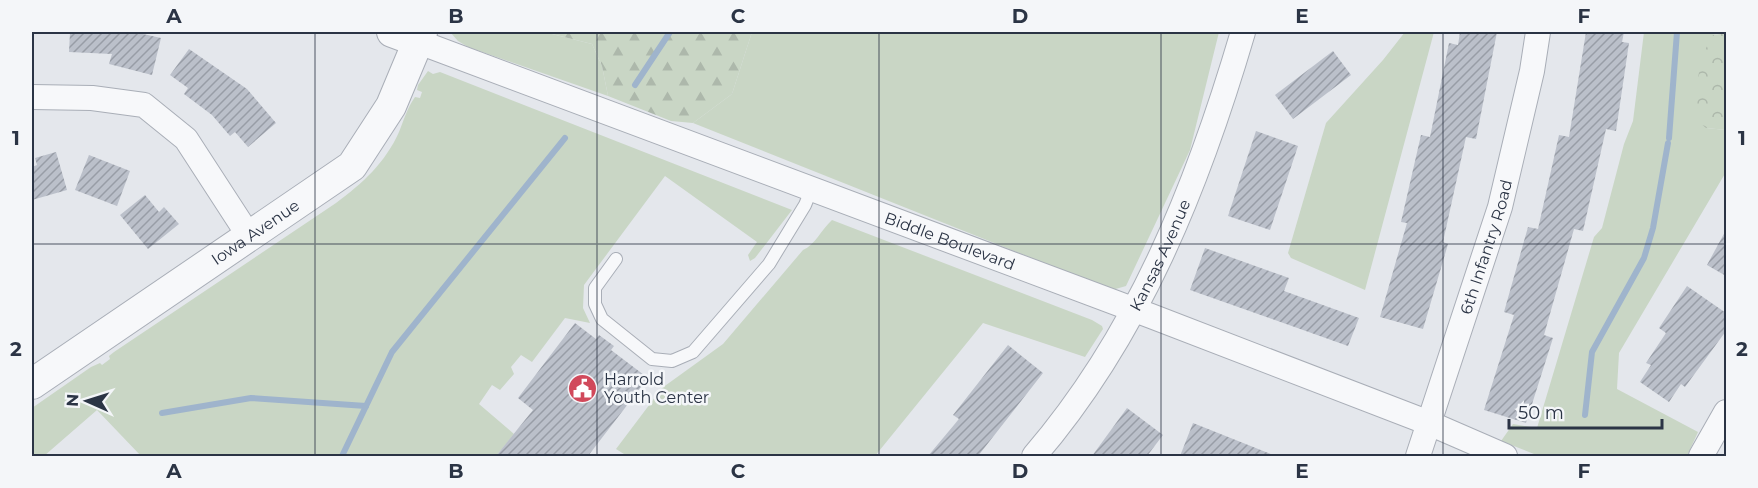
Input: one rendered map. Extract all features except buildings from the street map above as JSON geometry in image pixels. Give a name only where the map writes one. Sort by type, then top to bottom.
[{"type":"street","points":[[1243,32],[1257,32]]},
{"type":"street","name":"Kansas Avenue","points":[[1034,456],[1087,388],[1135,310],[1162,257],[1200,167],[1243,32]]},
{"type":"street","name":"6th Infantry Road","points":[[1418,456],[1500,207],[1532,71],[1538,32]]},
{"type":"street","name":"Biddle Boulevard","points":[[411,35],[1429,423],[1505,456]]},
{"type":"street","name":"Iowa Avenue","points":[[32,384],[352,166],[391,106],[411,35]]},
{"type":"street","points":[[32,97],[92,98],[144,105],[186,139],[249,236]]},
{"type":"street","points":[[1701,456],[1726,412]]},
{"type":"lane","points":[[616,259],[595,288],[595,304],[602,319],[652,359],[672,361],[693,352],[769,264],[805,205],[812,188]]},
{"type":"green space","points":[[450,32],[544,32],[592,44],[602,66],[608,96],[468,47]]},
{"type":"green space","points":[[544,32],[752,32],[732,94],[693,123],[671,121],[608,96],[602,66],[592,44]]},
{"type":"green space","points":[[752,32],[1219,32],[1190,150],[1126,286],[1112,290],[693,123],[732,94]]},
{"type":"green space","points":[[1405,32],[1434,32],[1365,290],[1291,258],[1288,253],[1326,123]]},
{"type":"green space","points":[[1644,32],[1726,32],[1713,35],[1706,128],[1726,130],[1726,172],[1619,353],[1617,389],[1698,432],[1687,456],[1539,456],[1501,441],[1513,424],[1537,428],[1594,237],[1602,228],[1624,144],[1633,121]]},
{"type":"green space","points":[[1726,33],[1726,130],[1706,128],[1698,121],[1697,87],[1700,66],[1713,35]]},
{"type":"green space","points":[[428,71],[433,74],[440,72],[792,210],[755,258],[750,261],[748,255],[757,242],[665,176],[584,285],[583,308],[590,323],[565,318],[532,362],[521,355],[511,367],[514,374],[500,390],[492,385],[479,404],[514,434],[496,456],[141,456],[97,410],[44,456],[32,456],[32,408],[91,367],[100,363],[102,365],[110,359],[109,356],[114,352],[355,188],[387,153],[412,101],[415,97],[420,98],[422,92],[417,90],[418,85]]},
{"type":"green space","points":[[832,220],[1092,320],[1103,329],[1085,357],[983,323],[875,456],[623,456],[624,454],[616,449],[662,388],[723,344],[803,250],[811,245]]},
{"type":"waterway","points":[[635,85],[670,32]]},
{"type":"waterway","points":[[1669,138],[1677,32]]},
{"type":"waterway","points":[[342,456],[392,352],[565,138]]},
{"type":"waterway","points":[[1585,415],[1592,352],[1644,258],[1653,228],[1668,143]]},
{"type":"waterway","points":[[162,413],[251,398],[366,406]]},
{"type":"place","name":"Harrold Youth Center","points":[[583,388]]}]
